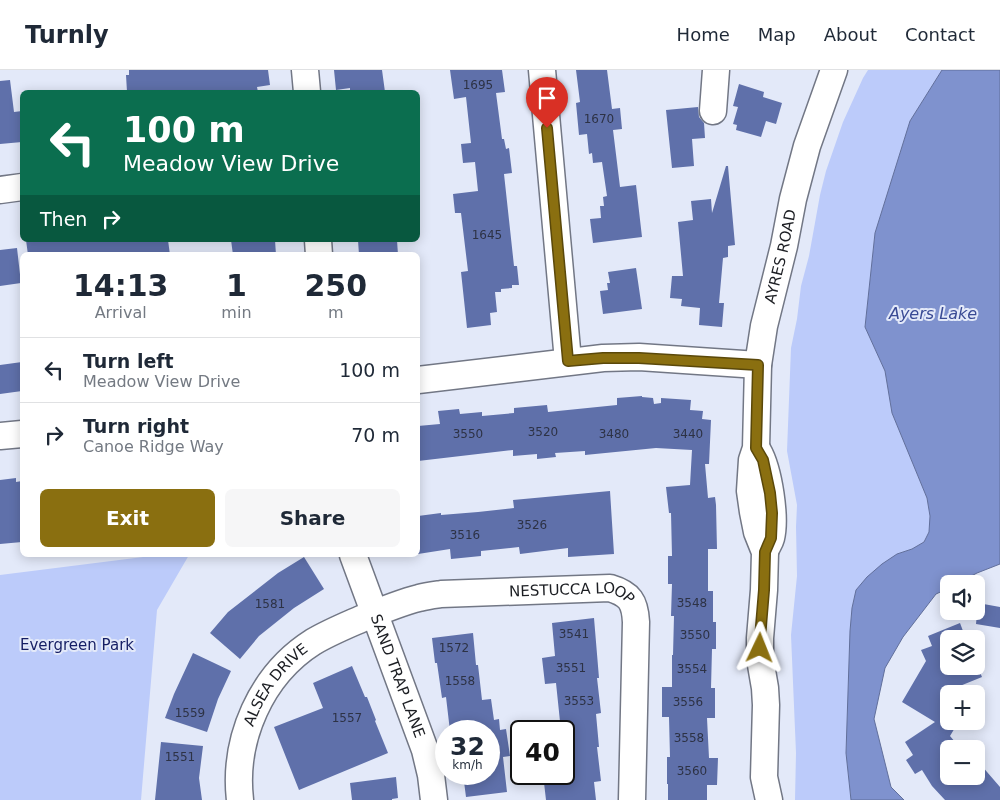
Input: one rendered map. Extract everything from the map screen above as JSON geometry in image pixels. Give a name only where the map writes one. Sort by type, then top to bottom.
[{"type":"street","points":[[305,70],[306,90]]},
{"type":"street","points":[[542,70],[568,361]]},
{"type":"street","points":[[713,111],[716,70]]},
{"type":"street","name":"AYRES ROAD","points":[[763,792],[766,705],[760,659],[760,638],[765,552],[752,512],[750,491],[752,460],[756,448],[758,365],[764,326],[784,246],[793,199],[807,146],[834,70]]},
{"type":"street","points":[[0,190],[20,187]]},
{"type":"street","points":[[420,380],[603,358],[639,358],[758,365]]},
{"type":"street","points":[[0,436],[20,434]]},
{"type":"street","name":"SAND TRAP LANE","points":[[354,557],[425,750],[431,774],[434,800]]},
{"type":"street","name":"NESTUCCA LOOP","points":[[374,614],[418,598],[441,594],[610,588],[620,591],[629,598],[635,610],[636,622],[632,800]]},
{"type":"street","name":"ALSEA DRIVE","points":[[240,800],[239,768],[242,748],[253,712],[270,682],[296,655],[312,643],[331,632],[374,614]]},
{"type":"green space","points":[[868,70],[942,70],[910,121],[875,233],[865,327],[885,371],[892,413],[927,498],[930,516],[929,532],[924,542],[912,549],[897,554],[856,590],[850,631],[846,753],[851,800],[795,800],[796,753],[791,635],[797,576],[797,505],[787,451],[791,348],[801,286],[826,171],[843,122]]},
{"type":"green space","name":"Evergreen Park","points":[[143,557],[188,557],[157,610],[141,800],[0,800],[0,575]]},
{"type":"water","name":"Ayers Lake","points":[[942,70],[1000,70],[1000,564],[973,575],[940,575],[940,592],[936,594],[903,637],[885,668],[874,719],[891,787],[904,800],[851,800],[846,753],[850,631],[856,590],[882,564],[897,554],[912,549],[924,542],[929,532],[930,516],[927,498],[892,413],[885,371],[865,327],[875,233],[910,121]]},
{"type":"building","points":[[129,70],[268,70],[270,85],[257,87],[258,90],[127,90],[126,75],[129,75]]},
{"type":"building","points":[[334,70],[382,70],[385,90],[350,90],[350,88],[336,90]]},
{"type":"building","points":[[450,70],[502,70],[505,92],[496,93],[502,139],[504,139],[506,149],[509,148],[512,173],[504,174],[514,266],[517,266],[519,285],[512,285],[512,288],[501,289],[501,292],[495,292],[497,312],[490,313],[491,325],[467,328],[461,272],[468,271],[461,213],[455,213],[453,194],[478,191],[475,162],[463,163],[461,144],[471,143],[466,97],[454,99]]},
{"type":"building","points":[[576,70],[607,70],[612,109],[620,108],[622,129],[613,130],[620,187],[636,185],[642,237],[593,243],[590,219],[601,218],[600,206],[604,206],[603,197],[607,196],[602,162],[593,163],[592,153],[589,154],[587,134],[579,135],[576,103],[580,102]]},
{"type":"building","points":[[10,80],[14,112],[20,111],[20,142],[0,144],[0,81]]},
{"type":"building","points":[[739,84],[764,92],[763,97],[782,103],[776,124],[766,121],[761,137],[736,130],[737,125],[733,124],[738,107],[733,106]]},
{"type":"building","points":[[698,107],[699,117],[704,123],[705,138],[692,139],[694,166],[672,168],[666,110]]},
{"type":"building","points":[[726,166],[728,166],[735,245],[728,246],[728,257],[723,258],[719,303],[724,303],[722,327],[699,325],[700,308],[681,306],[682,299],[670,298],[672,276],[683,276],[678,222],[693,220],[691,201],[711,199],[712,213]]},
{"type":"building","points":[[26,242],[168,242],[170,252],[28,252]]},
{"type":"building","points":[[231,242],[275,242],[276,252],[233,252]]},
{"type":"building","points":[[358,242],[397,242],[398,252],[359,252]]},
{"type":"building","points":[[17,248],[20,283],[0,286],[0,250]]},
{"type":"building","points":[[636,268],[642,309],[603,314],[600,291],[608,290],[607,283],[610,283],[608,272]]},
{"type":"building","points":[[20,362],[20,391],[0,394],[0,365]]},
{"type":"building","points":[[642,396],[653,398],[654,404],[661,403],[661,398],[691,400],[690,410],[703,411],[702,419],[711,420],[709,464],[705,464],[708,498],[715,497],[716,505],[717,549],[708,549],[708,591],[713,591],[713,622],[716,622],[716,649],[712,649],[711,688],[715,688],[715,718],[707,718],[709,758],[718,758],[717,785],[707,785],[707,800],[668,800],[667,757],[670,757],[669,717],[662,717],[662,687],[672,687],[674,616],[671,616],[672,584],[668,584],[668,556],[672,556],[671,513],[669,513],[666,487],[690,485],[692,450],[656,448],[585,455],[585,451],[555,453],[556,457],[537,459],[537,454],[513,456],[513,450],[420,461],[420,426],[440,424],[438,411],[459,409],[460,414],[482,412],[482,416],[514,413],[514,408],[547,405],[548,412],[617,405],[617,398]]},
{"type":"building","points":[[16,478],[16,482],[20,481],[20,542],[0,544],[0,480]]},
{"type":"building","points":[[610,491],[614,554],[568,557],[568,548],[520,554],[519,547],[481,551],[481,556],[451,559],[450,549],[420,554],[420,516],[514,508],[513,500]]},
{"type":"building","points":[[304,557],[324,589],[294,608],[259,636],[240,659],[210,633],[228,612],[278,573]]},
{"type":"building","points":[[985,604],[1000,607],[1000,628],[976,624],[976,620],[985,620]]},
{"type":"building","points":[[594,618],[601,713],[596,714],[601,781],[594,782],[596,800],[546,800],[544,785],[575,785],[575,720],[560,720],[556,683],[545,684],[542,658],[555,656],[552,623]]},
{"type":"building","points":[[960,623],[963,630],[943,630]]},
{"type":"building","points":[[940,631],[940,675],[981,675],[982,677],[962,685],[940,685],[940,730],[954,730],[950,736],[953,740],[940,740],[940,785],[985,785],[985,770],[1000,787],[1000,800],[945,800],[932,786],[922,770],[915,774],[906,760],[913,755],[905,742],[935,722],[902,702],[926,661],[921,650],[932,646],[928,636]]},
{"type":"building","points":[[473,633],[482,700],[491,699],[494,720],[449,720],[446,697],[442,698],[432,638]]},
{"type":"building","points":[[193,653],[231,671],[218,699],[207,732],[165,718]]},
{"type":"building","points":[[352,666],[365,697],[367,697],[388,753],[299,790],[274,727],[323,708],[313,683]]},
{"type":"building","points":[[506,729],[510,756],[503,757],[507,792],[466,797],[464,785],[500,785],[500,730]]},
{"type":"building","points":[[161,742],[203,746],[199,778],[202,800],[155,800]]},
{"type":"building","points":[[396,777],[398,798],[392,800],[352,800],[350,783]]},
{"type":"route","points":[[547,128],[568,361],[603,358],[639,358],[758,365],[756,448],[763,460],[772,513],[771,538],[765,552],[760,648]]}]
